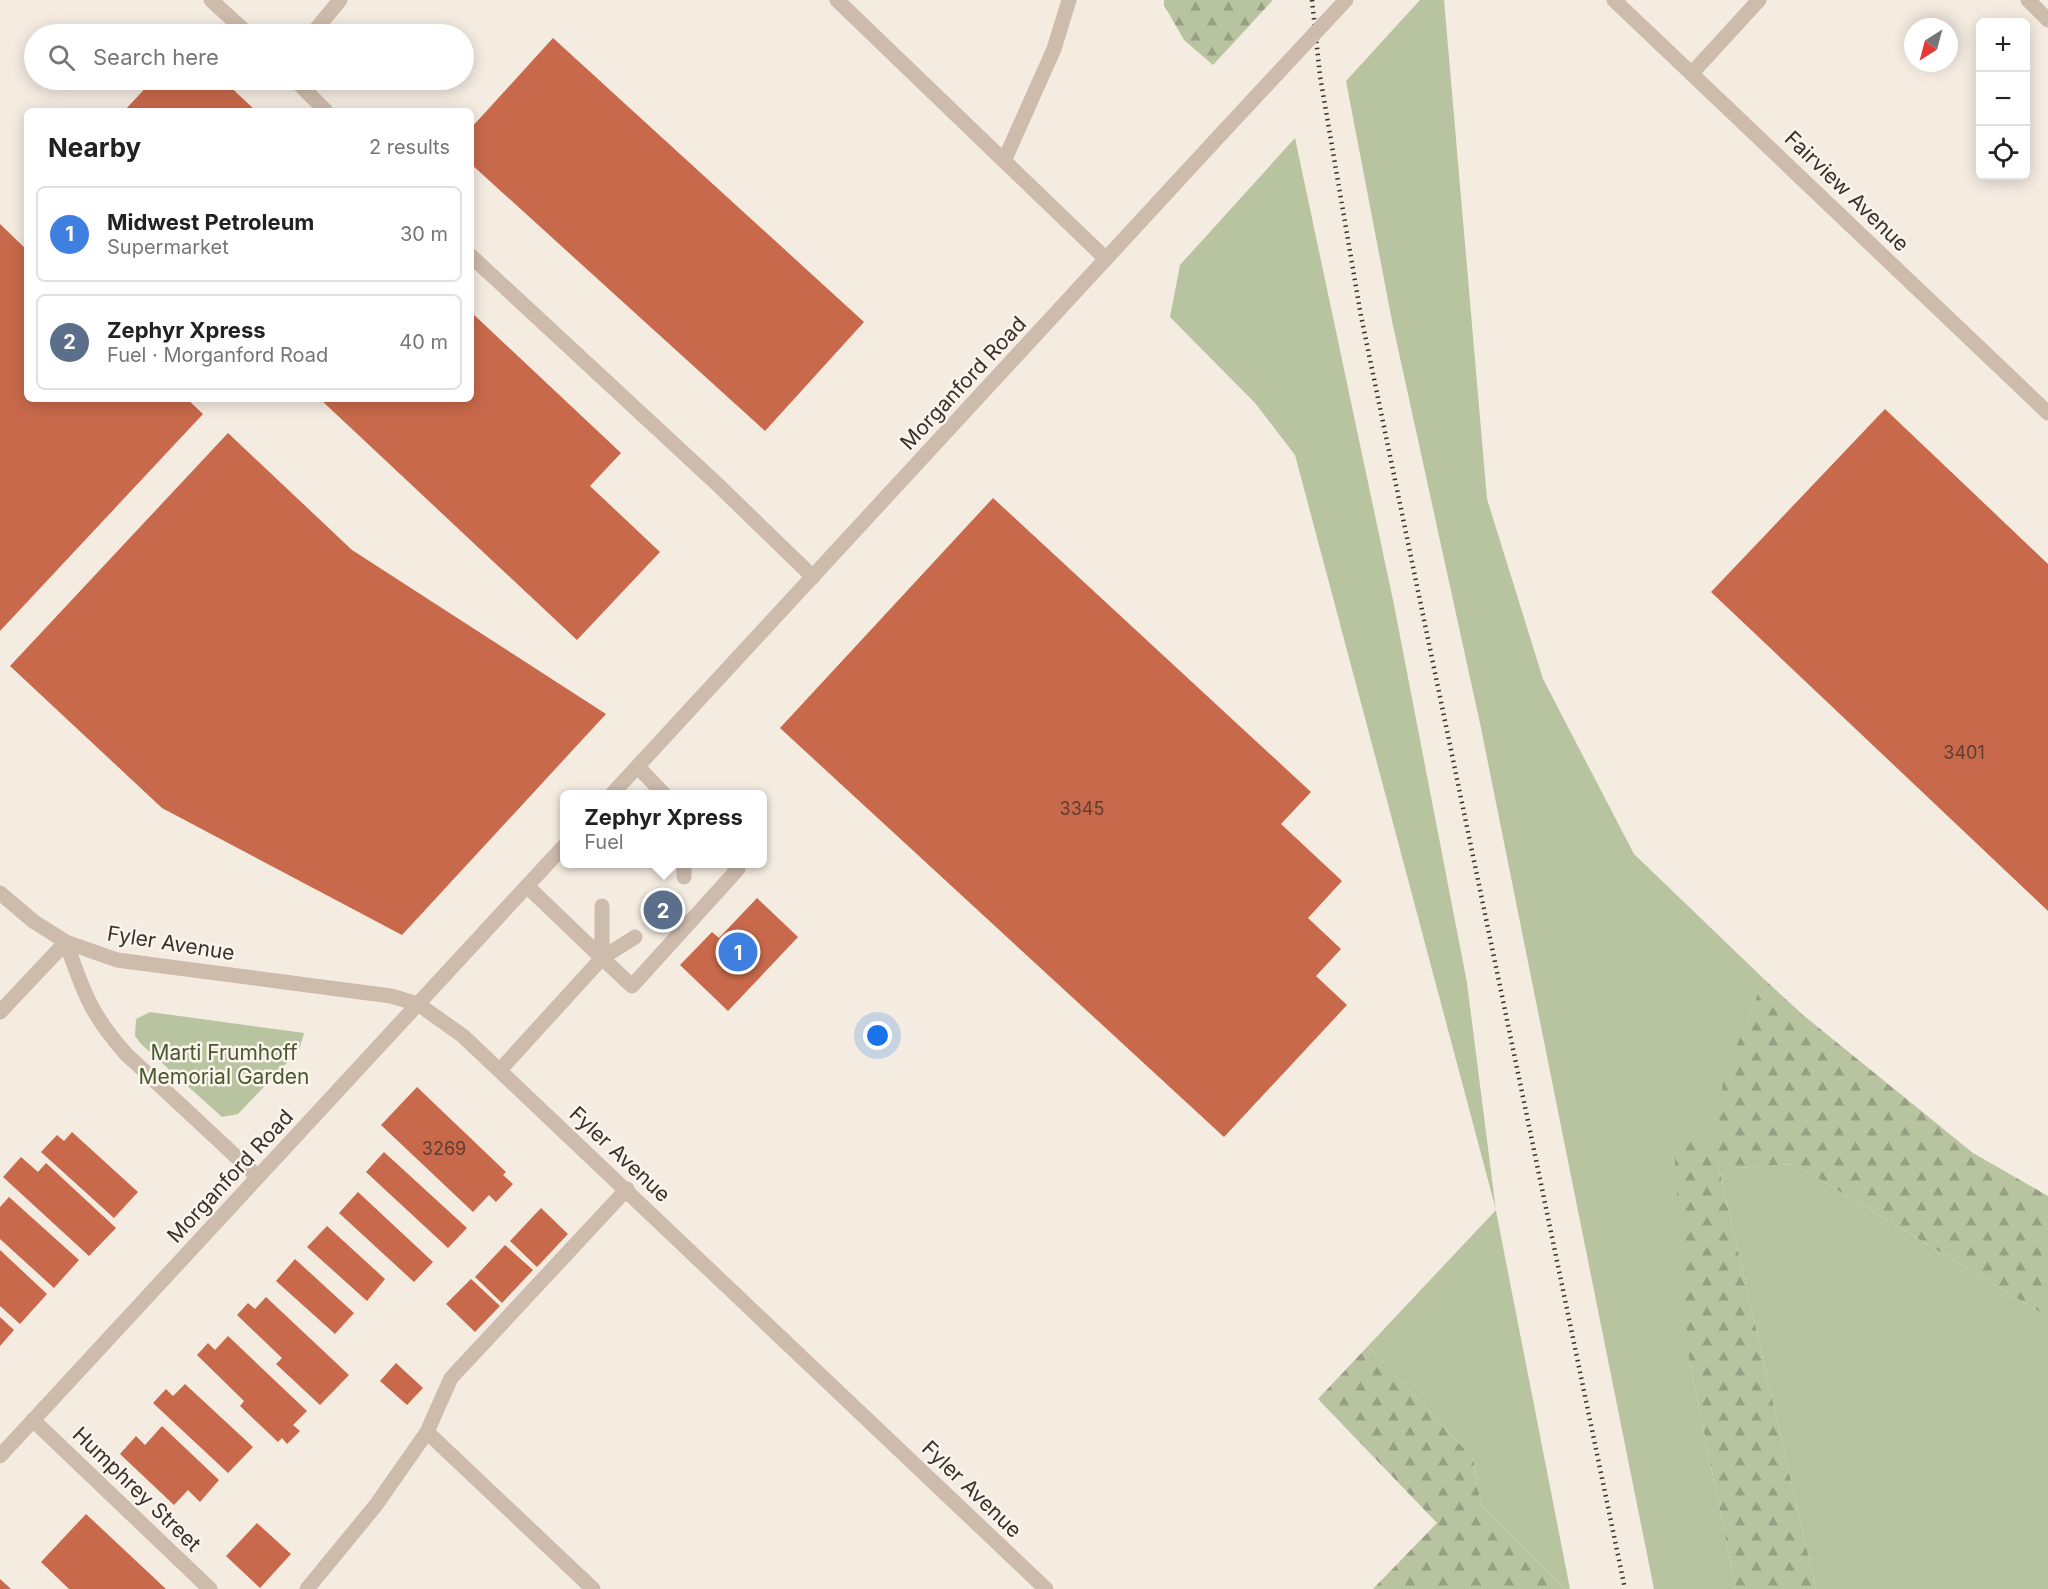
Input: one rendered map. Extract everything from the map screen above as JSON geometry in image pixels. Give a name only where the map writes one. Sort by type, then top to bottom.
[{"type":"street","points":[[211,0],[237,24]]},
{"type":"street","points":[[320,24],[340,0]]},
{"type":"street","points":[[837,0],[1106,259]]},
{"type":"street","points":[[1004,161],[1054,49],[1069,0]]},
{"type":"street","name":"Morganford Road","points":[[616,790],[1346,0]]},
{"type":"street","name":"Fairview Avenue","points":[[1614,0],[1693,72],[2048,413]]},
{"type":"street","points":[[1693,72],[1759,0]]},
{"type":"street","points":[[2028,0],[2048,20]]},
{"type":"street","points":[[305,90],[323,108]]},
{"type":"street","points":[[474,259],[717,484],[813,577]]},
{"type":"street","points":[[638,766],[660,790]]},
{"type":"street","name":"Morganford Road","points":[[0,1456],[560,850]]},
{"type":"street","points":[[527,886],[632,986],[737,868]]},
{"type":"street","name":"Fyler Avenue","points":[[0,893],[33,921],[66,942],[117,960],[362,991],[418,1004],[439,1017],[501,1070],[1046,1589]]},
{"type":"street","points":[[602,906],[602,958]]},
{"type":"street","points":[[501,1070],[602,958],[635,937]]},
{"type":"street","points":[[0,1012],[66,942],[90,1008],[107,1033],[126,1054],[258,1177]]},
{"type":"street","points":[[308,1589],[376,1505],[427,1432],[451,1378],[627,1189]]},
{"type":"street","name":"Humphrey Street","points":[[33,1420],[210,1589]]},
{"type":"street","points":[[427,1432],[593,1589]]},
{"type":"green space","points":[[1164,0],[1273,0],[1213,65],[1184,40],[1164,5]]},
{"type":"green space","points":[[1420,0],[1444,0],[1487,499],[1543,679],[1634,854],[1764,979],[1724,1079],[1738,1168],[1794,1164],[2048,1317],[2048,1589],[1816,1589],[1716,1155],[1689,1359],[1736,1589],[1654,1589],[1481,728],[1392,321],[1346,81]]},
{"type":"green space","points":[[1295,138],[1394,605],[1467,983],[1496,1209],[1295,455],[1255,403],[1170,317],[1180,265]]},
{"type":"green space","points":[[1764,979],[1803,1015],[1973,1153],[2048,1196],[2048,1317],[1794,1164],[1738,1168],[1716,1155],[1816,1589],[1736,1589],[1689,1359],[1674,1150],[1694,1140],[1716,1154],[1723,1079]]},
{"type":"green space","name":"Marti Frumhoff Memorial Garden","points":[[150,1012],[304,1033],[299,1050],[238,1114],[222,1117],[135,1036],[136,1019]]},
{"type":"green space","points":[[1496,1210],[1570,1589],[1565,1589],[1481,1505],[1473,1458],[1368,1346]]},
{"type":"green space","points":[[1368,1346],[1473,1458],[1481,1505],[1565,1589],[1373,1589],[1437,1523],[1318,1399]]},
{"type":"building","points":[[553,38],[864,322],[765,431],[474,167],[474,125]]},
{"type":"building","points":[[144,90],[234,90],[253,108],[127,108]]},
{"type":"building","points":[[0,224],[24,247],[24,402],[190,402],[203,414],[0,631]]},
{"type":"building","points":[[474,315],[621,453],[590,486],[660,552],[577,640],[323,402],[474,402]]},
{"type":"building","points":[[1885,409],[2048,564],[2048,911],[1711,592]]},
{"type":"building","points":[[228,433],[352,550],[606,714],[402,935],[162,808],[10,666]]},
{"type":"building","points":[[993,498],[1311,792],[1281,824],[1342,881],[1308,918],[1341,949],[1316,976],[1347,1005],[1224,1137],[780,728]]},
{"type":"building","points":[[757,898],[798,937],[728,1011],[680,965],[712,932],[719,938]]},
{"type":"building","points":[[417,1087],[506,1172],[503,1175],[513,1184],[496,1202],[489,1195],[473,1212],[381,1125]]},
{"type":"building","points":[[72,1132],[138,1192],[114,1218],[41,1152],[57,1135],[64,1141]]},
{"type":"building","points":[[384,1152],[467,1228],[448,1248],[366,1172]]},
{"type":"building","points":[[21,1157],[38,1172],[46,1163],[116,1228],[89,1256],[3,1177]]},
{"type":"building","points":[[358,1192],[433,1262],[414,1282],[339,1213]]},
{"type":"building","points":[[9,1197],[79,1260],[54,1288],[0,1239],[0,1207]]},
{"type":"building","points":[[541,1208],[568,1234],[537,1267],[510,1241]]},
{"type":"building","points":[[327,1226],[385,1279],[367,1301],[307,1247]]},
{"type":"building","points":[[505,1245],[533,1270],[502,1303],[475,1277]]},
{"type":"building","points":[[0,1250],[47,1294],[20,1324],[0,1306]]},
{"type":"building","points":[[295,1259],[354,1313],[335,1334],[276,1281]]},
{"type":"building","points":[[471,1279],[500,1306],[475,1332],[446,1304]]},
{"type":"building","points":[[266,1297],[349,1375],[320,1405],[276,1364],[282,1358],[237,1315],[248,1303],[255,1309]]},
{"type":"building","points":[[0,1317],[14,1330],[0,1346]]},
{"type":"building","points":[[228,1336],[307,1411],[293,1425],[300,1431],[287,1444],[282,1438],[278,1442],[240,1406],[244,1401],[197,1355],[208,1343],[215,1350]]},
{"type":"building","points":[[396,1363],[423,1388],[407,1405],[380,1381]]},
{"type":"building","points":[[185,1384],[253,1447],[228,1473],[153,1403],[166,1389],[173,1396]]},
{"type":"building","points":[[162,1426],[219,1480],[200,1502],[188,1490],[174,1505],[120,1454],[136,1436],[145,1445]]},
{"type":"building","points":[[86,1514],[166,1589],[69,1589],[41,1562]]},
{"type":"building","points":[[257,1523],[291,1554],[260,1588],[226,1556]]},
{"type":"building","points":[[0,1579],[11,1589],[0,1589]]},
{"type":"railway","points":[[1312,0],[1320,76],[1361,316],[1625,1589]]},
{"type":"place","name":"Zephyr Xpress","points":[[663,910]]},
{"type":"place","name":"Midwest Petroleum","points":[[738,952]]}]
